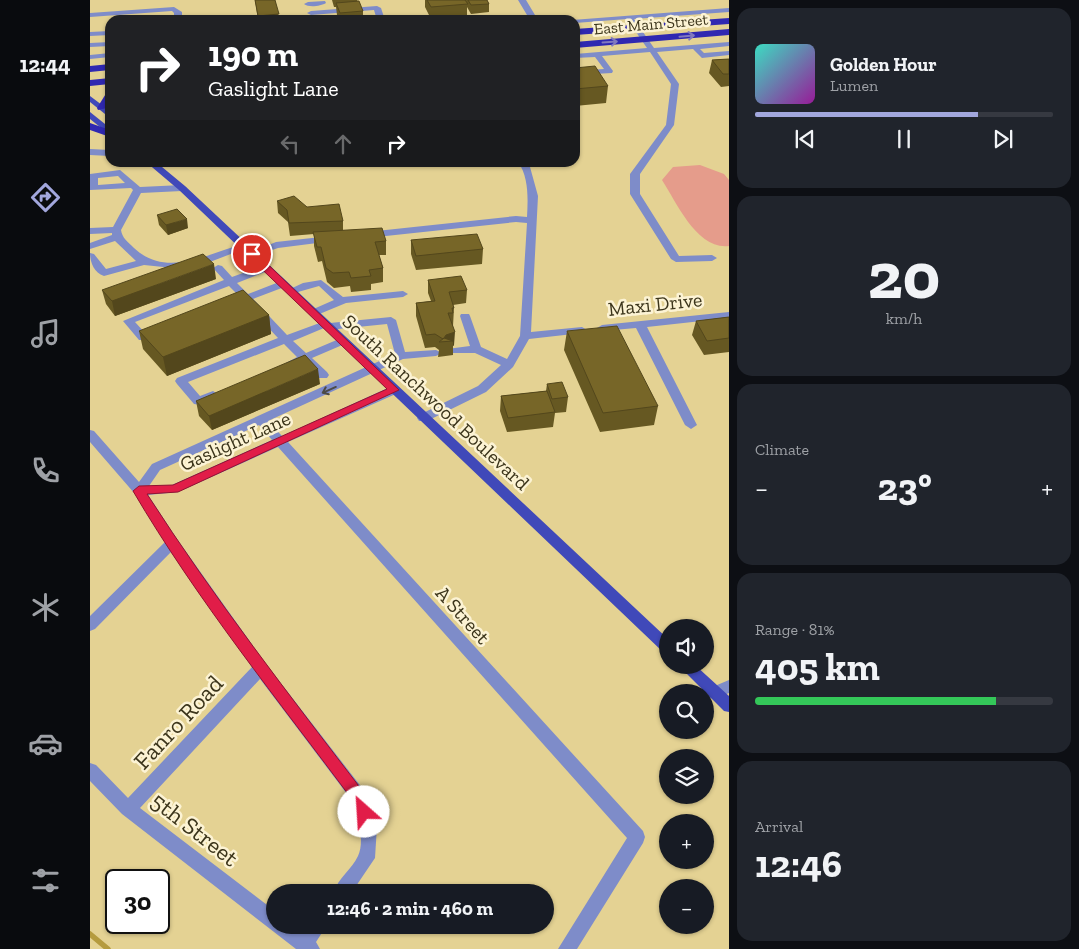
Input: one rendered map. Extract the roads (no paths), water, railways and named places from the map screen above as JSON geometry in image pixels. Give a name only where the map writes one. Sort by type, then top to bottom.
[{"type":"highway","name":"East Main Street","points":[[580,32],[729,21]]},
{"type":"highway","name":"East Main Street","points":[[580,45],[729,32]]},
{"type":"highway","points":[[90,69],[105,68]]},
{"type":"highway","points":[[90,82],[105,81]]},
{"type":"highway","points":[[102,108],[105,103]]},
{"type":"highway","points":[[90,126],[105,131]]},
{"type":"main road","points":[[90,98],[105,111]]},
{"type":"main road","points":[[90,115],[105,128]]},
{"type":"main road","name":"South Ranchwood Boulevard","points":[[156,167],[180,186],[659,640]]},
{"type":"main road","name":"South Ranchwood Boulevard","points":[[164,167],[180,186]]},
{"type":"main road","points":[[695,674],[729,706]]},
{"type":"street","points":[[522,0],[531,15]]},
{"type":"street","points":[[312,15],[308,2],[321,2],[324,8],[332,11]]},
{"type":"street","points":[[316,15],[332,11],[377,8],[380,15]]},
{"type":"street","points":[[90,15],[174,10],[178,12],[178,15]]},
{"type":"street","name":"East Main Street","points":[[580,21],[729,10]]},
{"type":"street","points":[[332,11],[332,15]]},
{"type":"street","points":[[629,17],[675,84],[670,125],[635,174],[635,194],[676,259],[712,258]]},
{"type":"street","points":[[90,34],[105,33]]},
{"type":"street","points":[[90,45],[105,44]]},
{"type":"street","name":"East Main Street","points":[[580,56],[729,44]]},
{"type":"street","points":[[694,46],[702,56],[729,53]]},
{"type":"street","points":[[580,73],[609,71],[597,54]]},
{"type":"street","points":[[90,57],[105,56]]},
{"type":"street","points":[[90,152],[105,152]]},
{"type":"street","points":[[423,418],[482,389],[509,364],[524,336],[533,196],[526,167]]},
{"type":"street","points":[[90,246],[116,233],[135,187],[180,186]]},
{"type":"street","points":[[90,256],[104,273],[144,261],[183,266],[276,245],[516,219],[532,220]]},
{"type":"street","points":[[90,231],[116,233],[144,261]]},
{"type":"street","points":[[218,268],[286,340],[323,375]]},
{"type":"street","points":[[162,331],[143,338],[128,321],[266,268]]},
{"type":"street","points":[[227,306],[245,298],[287,288],[321,283],[341,301]]},
{"type":"street","points":[[314,313],[341,301],[403,294]]},
{"type":"street","name":"Maxi Drive","points":[[524,336],[729,315]]},
{"type":"street","points":[[465,316],[476,349]]},
{"type":"street","points":[[225,390],[198,401],[181,381],[326,326],[391,320],[400,356],[436,353]]},
{"type":"street","points":[[640,324],[691,425]]},
{"type":"street","points":[[278,368],[343,341]]},
{"type":"street","points":[[452,351],[476,349],[509,364]]},
{"type":"street","name":"Gaslight Lane","points":[[139,491],[156,467],[373,370],[400,356]]},
{"type":"street","name":"Gaslight Lane","points":[[139,491],[174,489],[394,390]]},
{"type":"street","name":"A Street","points":[[260,420],[637,836],[567,949]]},
{"type":"street","points":[[92,441],[139,491],[172,543],[261,668],[360,798],[369,826],[367,858],[348,884]]},
{"type":"street","points":[[90,625],[172,543]]},
{"type":"street","name":"Fanro Road","points":[[128,809],[261,668]]},
{"type":"street","points":[[715,693],[729,686]]},
{"type":"street","name":"5th Street","points":[[90,770],[128,809],[266,915]]},
{"type":"street","points":[[290,934],[307,947],[314,934]]},
{"type":"waterway","points":[[90,934],[108,949]]}]
